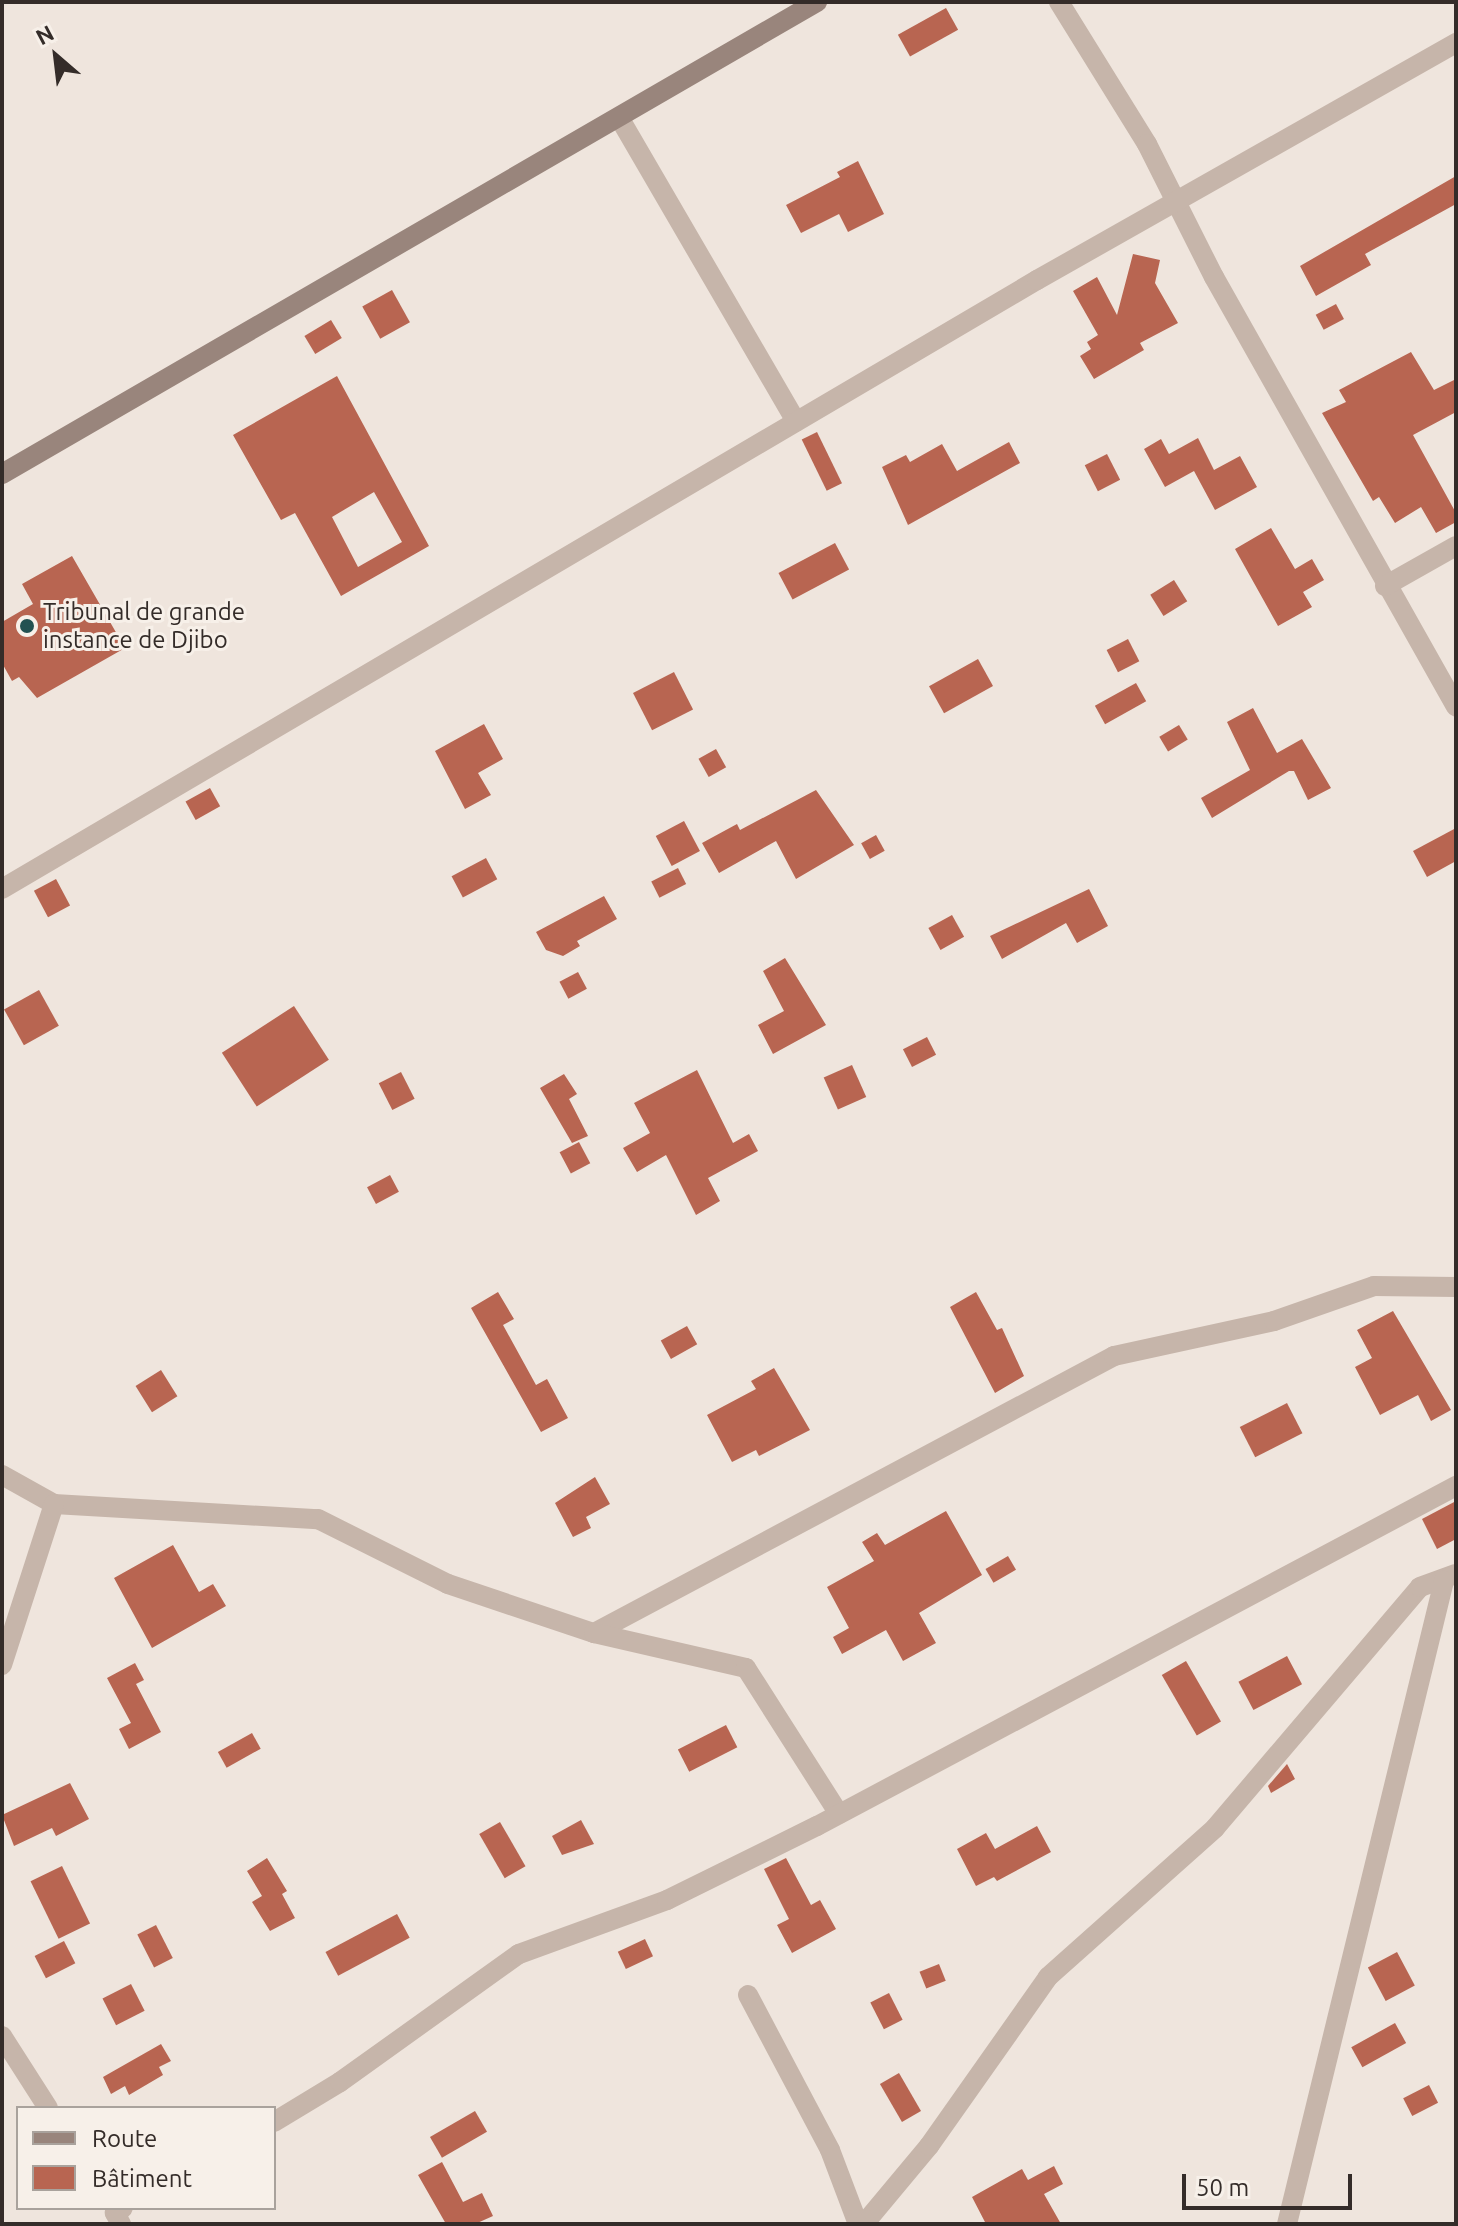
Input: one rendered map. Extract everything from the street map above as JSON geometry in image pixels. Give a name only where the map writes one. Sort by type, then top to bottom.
[{"type":"main road","points":[[2,474],[117,403],[620,119],[817,2]]},
{"type":"street","points":[[1059,2],[1175,200],[1385,586],[1456,706]]},
{"type":"street","points":[[2,889],[1175,200],[1456,43]]},
{"type":"street","points":[[620,119],[796,421]]},
{"type":"street","points":[[1385,586],[1456,546]]},
{"type":"street","points":[[594,1633],[1114,1356],[1274,1321],[1374,1286],[1456,1287]]},
{"type":"street","points":[[2,1475],[54,1504],[318,1519],[448,1584],[594,1633],[746,1668],[839,1814]]},
{"type":"street","points":[[276,2121],[340,2082],[519,1954],[667,1900],[839,1814],[1456,1486]]},
{"type":"street","points":[[2,1665],[54,1504]]},
{"type":"street","points":[[864,2224],[929,2146],[1048,1977],[1215,1828],[1420,1587],[1450,1578]]},
{"type":"street","points":[[1287,2224],[1450,1578]]},
{"type":"street","points":[[748,1995],[830,2150],[858,2224]]},
{"type":"street","points":[[2,2036],[47,2106]]},
{"type":"building","points":[[946,8],[958,30],[910,57],[898,35]]},
{"type":"building","points":[[858,161],[884,214],[848,232],[839,214],[801,233],[786,205],[840,177],[837,172]]},
{"type":"building","points":[[1456,176],[1456,204],[1365,254],[1371,265],[1316,296],[1300,266]]},
{"type":"building","points":[[1133,254],[1160,260],[1155,283],[1178,323],[1140,343],[1144,350],[1094,379],[1080,356],[1091,349],[1087,342],[1098,335],[1073,291],[1097,277],[1117,315]]},
{"type":"building","points":[[392,290],[410,322],[380,339],[362,306]]},
{"type":"building","points":[[1336,304],[1344,319],[1324,330],[1316,315]]},
{"type":"building","points":[[331,320],[342,338],[315,354],[304,336]]},
{"type":"building","points":[[1411,352],[1434,390],[1456,379],[1456,412],[1413,435],[1456,513],[1456,522],[1436,533],[1421,507],[1395,523],[1379,497],[1373,501],[1322,413],[1346,402],[1339,390]]},
{"type":"building","points":[[337,376],[429,546],[341,596],[295,513],[281,520],[233,435]],"holes":[[[374,492],[402,542],[358,567],[332,517]]]},
{"type":"building","points":[[817,432],[842,483],[827,491],[802,439]]},
{"type":"building","points":[[1198,438],[1214,470],[1240,456],[1257,487],[1215,510],[1194,471],[1165,487],[1144,449],[1161,439],[1169,454]]},
{"type":"building","points":[[1009,442],[1020,463],[908,525],[882,467],[906,455],[910,462],[942,444],[957,471]]},
{"type":"building","points":[[1107,454],[1120,480],[1098,491],[1085,465]]},
{"type":"building","points":[[1271,528],[1295,569],[1312,559],[1324,580],[1303,592],[1312,607],[1278,626],[1235,549]]},
{"type":"building","points":[[835,543],[849,569],[793,600],[778,573]]},
{"type":"building","name":"Tribunal de grande instance de Djibo","points":[[72,556],[125,648],[37,698],[19,677],[12,681],[2,663],[2,622],[33,604],[22,584]]},
{"type":"building","points":[[1174,580],[1187,601],[1164,616],[1150,595]]},
{"type":"building","points":[[1128,639],[1139,661],[1118,672],[1107,650]]},
{"type":"building","points":[[978,659],[993,686],[944,713],[929,686]]},
{"type":"building","points":[[674,672],[693,709],[652,730],[633,693]]},
{"type":"building","points":[[1136,683],[1146,701],[1105,724],[1095,706]]},
{"type":"building","points":[[1253,708],[1277,753],[1302,739],[1331,788],[1308,800],[1294,771],[1289,771],[1212,818],[1201,798],[1250,770],[1227,722]]},
{"type":"building","points":[[484,724],[503,759],[478,773],[491,795],[465,809],[435,751]]},
{"type":"building","points":[[1179,725],[1188,740],[1168,751],[1159,737]]},
{"type":"building","points":[[716,749],[726,767],[709,777],[699,759]]},
{"type":"building","points":[[210,788],[220,806],[196,820],[186,802]]},
{"type":"building","points":[[816,790],[854,845],[796,879],[776,841],[719,873],[702,843],[737,824],[740,830]]},
{"type":"building","points":[[684,821],[700,851],[672,866],[656,836]]},
{"type":"building","points":[[1456,828],[1456,861],[1427,877],[1413,851]]},
{"type":"building","points":[[876,835],[885,851],[870,859],[861,843]]},
{"type":"building","points":[[486,858],[497,879],[463,898],[452,876]]},
{"type":"building","points":[[678,868],[686,884],[659,898],[651,882]]},
{"type":"building","points":[[56,879],[70,905],[48,917],[34,891]]},
{"type":"building","points":[[1089,889],[1108,926],[1077,943],[1066,923],[1002,959],[990,936]]},
{"type":"building","points":[[604,896],[617,919],[577,941],[580,946],[563,956],[546,950],[536,932]]},
{"type":"building","points":[[952,915],[964,937],[941,950],[928,928]]},
{"type":"building","points":[[785,958],[826,1025],[773,1054],[758,1025],[784,1011],[763,971]]},
{"type":"building","points":[[578,972],[587,989],[568,999],[559,982]]},
{"type":"building","points":[[39,990],[59,1026],[24,1045],[4,1009]]},
{"type":"building","points":[[294,1006],[329,1060],[257,1107],[222,1053]]},
{"type":"building","points":[[927,1037],[936,1055],[912,1067],[903,1049]]},
{"type":"building","points":[[852,1065],[866,1097],[838,1110],[824,1078]]},
{"type":"building","points":[[697,1070],[733,1143],[749,1134],[758,1151],[708,1178],[720,1201],[696,1215],[666,1155],[637,1172],[623,1148],[650,1133],[634,1103]]},
{"type":"building","points":[[401,1072],[415,1099],[392,1110],[379,1083]]},
{"type":"building","points":[[564,1074],[577,1094],[569,1099],[588,1136],[572,1143],[540,1088]]},
{"type":"building","points":[[579,1142],[590,1163],[571,1174],[560,1152]]},
{"type":"building","points":[[390,1175],[399,1192],[376,1204],[367,1187]]},
{"type":"building","points":[[498,1292],[514,1319],[503,1325],[536,1385],[547,1379],[568,1418],[541,1432],[471,1308]]},
{"type":"building","points":[[976,1292],[997,1330],[1002,1328],[1024,1376],[995,1393],[950,1307]]},
{"type":"building","points":[[1393,1311],[1451,1410],[1431,1421],[1418,1395],[1380,1415],[1355,1367],[1372,1358],[1357,1330]]},
{"type":"building","points":[[687,1326],[697,1344],[671,1359],[661,1341]]},
{"type":"building","points":[[774,1368],[810,1430],[759,1456],[756,1450],[732,1462],[707,1415],[756,1389],[751,1381]]},
{"type":"building","points":[[161,1370],[177,1396],[152,1412],[136,1386]]},
{"type":"building","points":[[1287,1403],[1302,1433],[1255,1457],[1240,1427]]},
{"type":"building","points":[[595,1477],[610,1504],[586,1517],[591,1528],[573,1537],[555,1503]]},
{"type":"building","points":[[1456,1501],[1456,1539],[1437,1549],[1422,1519]]},
{"type":"building","points":[[946,1511],[982,1575],[919,1613],[936,1643],[903,1661],[886,1630],[842,1654],[833,1637],[849,1628],[827,1587],[874,1561],[862,1542],[877,1533],[885,1545]]},
{"type":"building","points":[[173,1545],[199,1592],[213,1584],[226,1606],[152,1648],[114,1578]]},
{"type":"building","points":[[1008,1556],[1016,1570],[993,1583],[985,1569]]},
{"type":"building","points":[[1287,1656],[1302,1684],[1253,1710],[1238,1682]]},
{"type":"building","points":[[1186,1661],[1221,1722],[1197,1736],[1162,1675]]},
{"type":"building","points":[[135,1663],[144,1680],[136,1684],[161,1732],[129,1749],[119,1729],[131,1723],[107,1678]]},
{"type":"building","points":[[726,1725],[737,1747],[689,1772],[678,1750]]},
{"type":"building","points":[[252,1733],[261,1749],[227,1768],[218,1752]]},
{"type":"building","points":[[1287,1764],[1295,1779],[1271,1793],[1268,1786]]},
{"type":"building","points":[[70,1783],[89,1819],[56,1836],[52,1828],[14,1846],[2,1815]]},
{"type":"building","points":[[581,1820],[594,1844],[562,1855],[552,1836]]},
{"type":"building","points":[[500,1822],[526,1866],[505,1878],[479,1834]]},
{"type":"building","points":[[1037,1826],[1051,1852],[997,1881],[994,1877],[976,1886],[957,1849],[986,1833],[995,1849]]},
{"type":"building","points":[[267,1858],[287,1891],[282,1894],[295,1918],[270,1931],[252,1902],[262,1896],[247,1871]]},
{"type":"building","points":[[786,1858],[811,1905],[820,1900],[836,1929],[792,1953],[777,1925],[789,1919],[764,1869]]},
{"type":"building","points":[[62,1866],[90,1924],[59,1939],[31,1881]]},
{"type":"building","points":[[397,1914],[410,1938],[338,1976],[325,1952]]},
{"type":"building","points":[[156,1925],[173,1958],[154,1968],[137,1935]]},
{"type":"building","points":[[645,1939],[653,1956],[626,1969],[618,1952]]},
{"type":"building","points":[[64,1941],[75,1963],[46,1978],[35,1956]]},
{"type":"building","points":[[1397,1952],[1415,1986],[1386,2001],[1368,1967]]},
{"type":"building","points":[[939,1964],[946,1981],[926,1989],[920,1972]]},
{"type":"building","points":[[131,1984],[145,2011],[116,2025],[102,1999]]},
{"type":"building","points":[[889,1993],[903,2020],[884,2029],[870,2003]]},
{"type":"building","points":[[1395,2023],[1406,2043],[1362,2067],[1351,2047]]},
{"type":"building","points":[[161,2044],[171,2061],[159,2067],[163,2075],[129,2095],[125,2086],[111,2094],[103,2077]]},
{"type":"building","points":[[899,2073],[921,2111],[902,2122],[880,2084]]},
{"type":"building","points":[[1429,2085],[1438,2103],[1412,2116],[1403,2098]]},
{"type":"building","points":[[475,2111],[487,2132],[442,2158],[430,2137]]},
{"type":"building","points":[[442,2162],[463,2202],[482,2193],[493,2216],[475,2224],[446,2224],[418,2175]]},
{"type":"building","points":[[1054,2166],[1063,2184],[1044,2194],[1061,2224],[986,2224],[972,2197],[1022,2169],[1028,2180]]},
{"type":"place","name":"Tribunal de grande instance de Djibo","points":[[27,626]]}]
